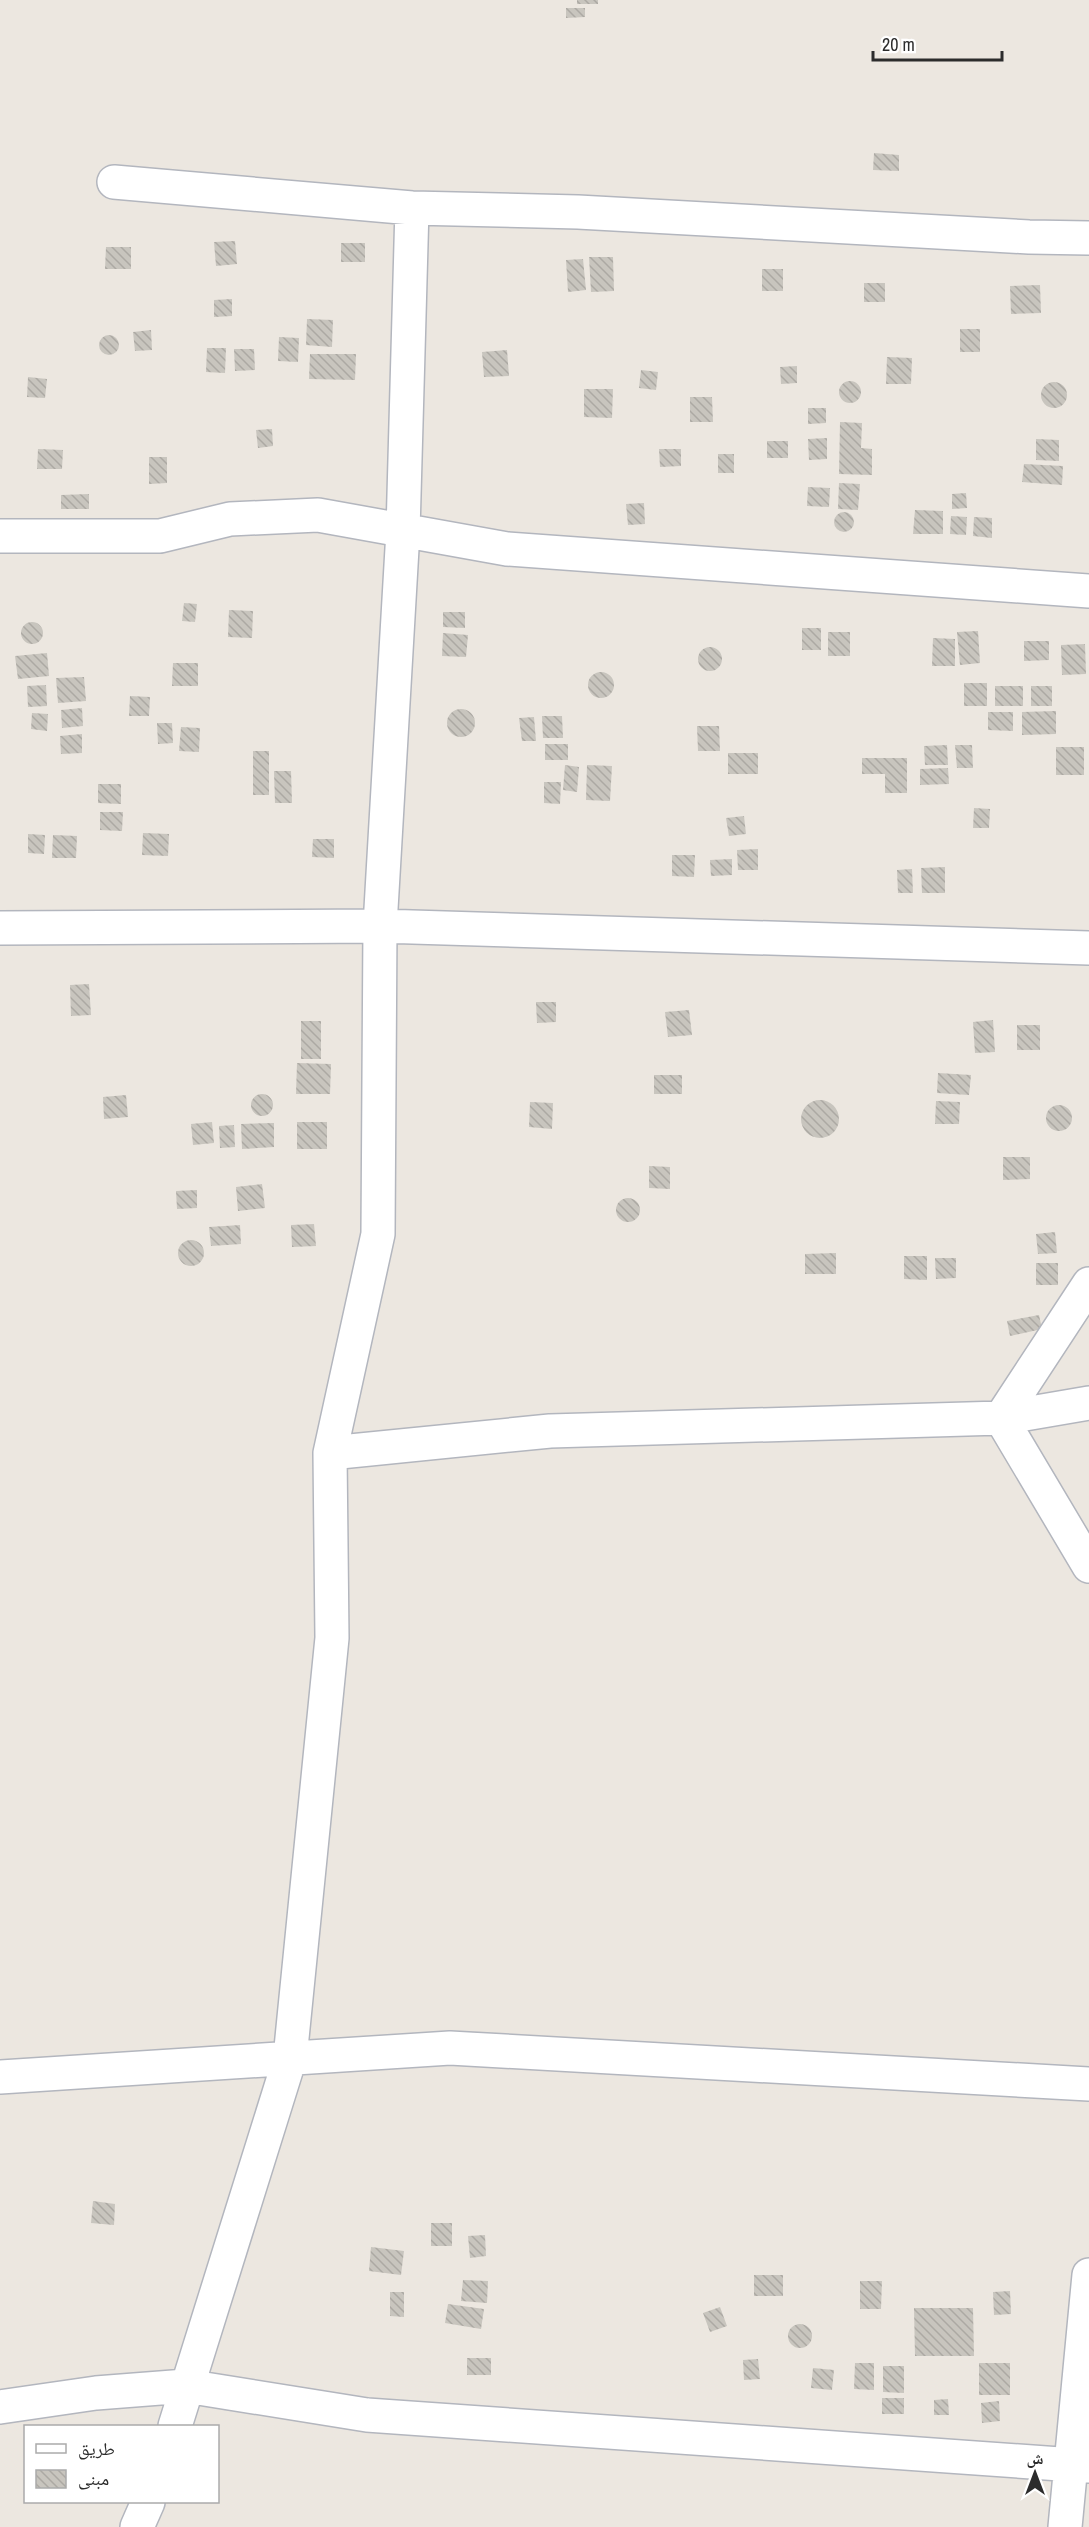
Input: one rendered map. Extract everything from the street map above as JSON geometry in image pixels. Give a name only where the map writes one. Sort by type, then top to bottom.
[{"type":"street","points":[[114,182],[412,208],[578,212],[1029,237],[1089,238]]},
{"type":"street","points":[[176,2425],[186,2385],[290,2058],[332,1638],[330,1453],[378,1234],[380,926],[403,531],[412,208]]},
{"type":"street","points":[[0,536],[160,536],[230,519],[318,515],[507,549],[1089,591]]},
{"type":"street","points":[[0,928],[380,926],[1089,948]]},
{"type":"street","points":[[1001,1419],[1089,1284]]},
{"type":"street","points":[[330,1453],[550,1431],[1001,1419],[1089,1403]]},
{"type":"street","points":[[1001,1419],[1089,1566]]},
{"type":"street","points":[[0,2077],[450,2048],[1089,2084]]},
{"type":"street","points":[[1065,2527],[1079,2465],[1089,2275]]},
{"type":"street","points":[[0,2407],[96,2393],[186,2385],[367,2415],[1079,2465]]},
{"type":"street","points":[[137,2527],[148,2503]]},
{"type":"building","points":[[577,0],[598,0],[598,4],[577,4]]},
{"type":"building","points":[[566,8],[585,8],[585,17],[566,18]]},
{"type":"building","points":[[874,153],[899,155],[899,171],[873,170]]},
{"type":"building","points":[[235,241],[237,264],[216,266],[214,242]]},
{"type":"building","points":[[341,243],[365,243],[365,262],[341,262]]},
{"type":"building","points":[[106,247],[131,247],[131,269],[105,269]]},
{"type":"building","points":[[589,257],[613,257],[614,291],[591,292]]},
{"type":"building","points":[[583,259],[586,290],[568,292],[566,260]]},
{"type":"building","points":[[762,269],[783,269],[783,291],[762,291]]},
{"type":"building","points":[[864,283],[885,283],[885,302],[864,302]]},
{"type":"building","points":[[1040,285],[1041,313],[1011,314],[1010,286]]},
{"type":"building","points":[[232,299],[232,316],[214,317],[214,300]]},
{"type":"building","points":[[307,319],[333,320],[332,347],[306,345]]},
{"type":"building","points":[[960,329],[980,329],[980,352],[960,352]]},
{"type":"building","points":[[151,330],[152,350],[135,351],[133,332]]},
{"type":"building","points":[[105,335],[113,335],[119,341],[119,349],[113,355],[105,355],[99,349],[99,341]]},
{"type":"building","points":[[279,337],[299,338],[298,362],[278,361]]},
{"type":"building","points":[[207,348],[226,348],[225,373],[206,372]]},
{"type":"building","points":[[234,349],[254,349],[255,370],[235,371]]},
{"type":"building","points":[[507,350],[509,376],[484,377],[482,352]]},
{"type":"building","points":[[310,354],[356,354],[355,380],[309,379]]},
{"type":"building","points":[[887,357],[912,358],[911,384],[886,384]]},
{"type":"building","points":[[797,366],[797,383],[781,384],[780,367]]},
{"type":"building","points":[[641,370],[658,372],[656,390],[639,388]]},
{"type":"building","points":[[28,377],[47,379],[45,398],[27,397]]},
{"type":"building","points":[[850,381],[858,384],[861,392],[858,400],[850,403],[842,400],[839,392],[842,384]]},
{"type":"building","points":[[1054,382],[1063,386],[1067,395],[1063,404],[1054,408],[1045,404],[1041,395],[1045,386]]},
{"type":"building","points":[[584,389],[613,389],[612,418],[584,417]]},
{"type":"building","points":[[690,397],[712,397],[713,422],[690,422]]},
{"type":"building","points":[[808,408],[826,408],[826,423],[808,424]]},
{"type":"building","points":[[840,422],[862,423],[861,448],[872,449],[872,475],[839,474]]},
{"type":"building","points":[[272,429],[273,446],[258,448],[256,430]]},
{"type":"building","points":[[827,438],[827,459],[809,460],[808,439]]},
{"type":"building","points":[[1036,439],[1059,440],[1059,461],[1036,460]]},
{"type":"building","points":[[767,441],[788,441],[788,458],[767,458]]},
{"type":"building","points":[[38,449],[63,450],[62,469],[37,469]]},
{"type":"building","points":[[659,449],[681,449],[681,466],[660,467]]},
{"type":"building","points":[[718,454],[734,454],[734,473],[718,473]]},
{"type":"building","points":[[149,457],[167,457],[167,483],[149,484]]},
{"type":"building","points":[[1024,464],[1063,466],[1062,485],[1022,482]]},
{"type":"building","points":[[839,483],[860,484],[858,510],[838,509]]},
{"type":"building","points":[[808,487],[830,488],[829,507],[807,506]]},
{"type":"building","points":[[966,493],[967,508],[952,509],[952,494]]},
{"type":"building","points":[[89,494],[89,509],[61,509],[61,495]]},
{"type":"building","points":[[644,503],[645,524],[628,525],[626,504]]},
{"type":"building","points":[[915,510],[943,511],[943,534],[913,534]]},
{"type":"building","points":[[844,512],[851,515],[854,522],[851,529],[844,532],[837,529],[834,522],[837,515]]},
{"type":"building","points":[[951,516],[967,517],[966,535],[950,534]]},
{"type":"building","points":[[974,517],[992,518],[992,538],[973,536]]},
{"type":"building","points":[[184,603],[197,604],[195,622],[182,621]]},
{"type":"building","points":[[229,610],[253,611],[252,638],[228,637]]},
{"type":"building","points":[[443,612],[465,612],[465,628],[443,627]]},
{"type":"building","points":[[32,622],[40,625],[43,633],[40,641],[32,644],[24,641],[21,633],[24,625]]},
{"type":"building","points":[[802,628],[821,628],[821,650],[802,650]]},
{"type":"building","points":[[978,631],[980,663],[960,665],[957,632]]},
{"type":"building","points":[[828,632],[850,632],[850,656],[828,656]]},
{"type":"building","points":[[443,633],[468,635],[466,657],[442,656]]},
{"type":"building","points":[[933,638],[955,639],[955,666],[932,666]]},
{"type":"building","points":[[1024,641],[1049,641],[1049,660],[1024,661]]},
{"type":"building","points":[[1085,644],[1086,674],[1062,675],[1061,645]]},
{"type":"building","points":[[710,647],[719,650],[722,659],[719,668],[710,671],[701,668],[698,659],[701,650]]},
{"type":"building","points":[[47,653],[49,676],[18,679],[15,656]]},
{"type":"building","points":[[173,663],[198,663],[198,686],[172,686]]},
{"type":"building","points":[[601,672],[610,676],[614,685],[610,694],[601,698],[592,694],[588,685],[592,676]]},
{"type":"building","points":[[84,677],[86,701],[58,703],[56,678]]},
{"type":"building","points":[[964,683],[987,683],[987,706],[964,706]]},
{"type":"building","points":[[46,685],[47,706],[28,707],[27,686]]},
{"type":"building","points":[[995,686],[1023,686],[1023,706],[995,706]]},
{"type":"building","points":[[1031,686],[1052,686],[1052,706],[1031,706]]},
{"type":"building","points":[[130,696],[150,697],[149,716],[129,716]]},
{"type":"building","points":[[82,708],[83,726],[62,728],[61,710]]},
{"type":"building","points":[[461,709],[471,713],[475,723],[471,733],[461,737],[451,733],[447,723],[451,713]]},
{"type":"building","points":[[1056,711],[1056,734],[1022,735],[1022,712]]},
{"type":"building","points":[[988,712],[1013,712],[1013,731],[988,730]]},
{"type":"building","points":[[32,713],[48,714],[47,731],[31,729]]},
{"type":"building","points":[[542,716],[562,716],[563,738],[543,738]]},
{"type":"building","points":[[534,717],[536,741],[522,741],[519,718]]},
{"type":"building","points":[[157,723],[172,723],[173,743],[158,744]]},
{"type":"building","points":[[697,726],[719,726],[720,751],[698,751]]},
{"type":"building","points":[[181,727],[200,728],[199,752],[179,751]]},
{"type":"building","points":[[82,734],[82,753],[61,754],[60,736]]},
{"type":"building","points":[[545,744],[568,744],[568,760],[545,760]]},
{"type":"building","points":[[947,745],[948,765],[925,765],[924,746]]},
{"type":"building","points":[[955,745],[972,745],[973,768],[957,768]]},
{"type":"building","points":[[1056,747],[1084,747],[1084,775],[1056,775]]},
{"type":"building","points":[[253,751],[269,751],[269,795],[253,795]]},
{"type":"building","points":[[728,753],[758,753],[758,774],[728,774]]},
{"type":"building","points":[[862,758],[907,758],[907,793],[885,793],[885,774],[862,774]]},
{"type":"building","points":[[565,765],[579,767],[577,792],[563,790]]},
{"type":"building","points":[[587,765],[612,766],[610,801],[586,800]]},
{"type":"building","points":[[948,768],[949,784],[920,785],[920,769]]},
{"type":"building","points":[[274,771],[291,771],[292,803],[275,803]]},
{"type":"building","points":[[544,782],[561,782],[560,804],[544,803]]},
{"type":"building","points":[[98,784],[121,784],[121,804],[98,803]]},
{"type":"building","points":[[974,808],[990,809],[989,828],[973,828]]},
{"type":"building","points":[[100,812],[123,812],[122,831],[100,830]]},
{"type":"building","points":[[744,816],[746,834],[729,836],[726,818]]},
{"type":"building","points":[[143,833],[169,834],[168,856],[142,855]]},
{"type":"building","points":[[28,834],[45,835],[44,854],[28,853]]},
{"type":"building","points":[[53,835],[77,836],[76,858],[52,858]]},
{"type":"building","points":[[313,839],[334,839],[334,858],[312,857]]},
{"type":"building","points":[[758,849],[758,870],[738,870],[737,850]]},
{"type":"building","points":[[672,855],[695,855],[694,877],[672,876]]},
{"type":"building","points":[[732,859],[732,875],[711,876],[710,860]]},
{"type":"building","points":[[945,867],[945,893],[922,893],[921,868]]},
{"type":"building","points":[[912,869],[913,893],[898,893],[897,870]]},
{"type":"building","points":[[89,984],[91,1015],[71,1016],[70,985]]},
{"type":"building","points":[[536,1002],[556,1002],[556,1022],[537,1023]]},
{"type":"building","points":[[689,1010],[692,1035],[668,1037],[665,1012]]},
{"type":"building","points":[[993,1020],[995,1052],[975,1053],[973,1022]]},
{"type":"building","points":[[301,1021],[321,1021],[321,1059],[301,1059]]},
{"type":"building","points":[[1017,1025],[1040,1025],[1040,1050],[1017,1050]]},
{"type":"building","points":[[297,1063],[331,1064],[330,1094],[296,1094]]},
{"type":"building","points":[[938,1073],[971,1075],[969,1095],[937,1093]]},
{"type":"building","points":[[654,1075],[682,1075],[682,1094],[654,1094]]},
{"type":"building","points":[[262,1094],[270,1097],[273,1105],[270,1113],[262,1116],[254,1113],[251,1105],[254,1097]]},
{"type":"building","points":[[126,1095],[128,1117],[104,1119],[103,1097]]},
{"type":"building","points":[[820,1100],[833,1106],[839,1119],[833,1132],[820,1138],[807,1132],[801,1119],[807,1106]]},
{"type":"building","points":[[936,1101],[960,1102],[959,1124],[935,1124]]},
{"type":"building","points":[[530,1102],[553,1103],[552,1129],[529,1127]]},
{"type":"building","points":[[1059,1105],[1068,1109],[1072,1118],[1068,1127],[1059,1131],[1050,1127],[1046,1118],[1050,1109]]},
{"type":"building","points":[[212,1122],[214,1143],[193,1145],[191,1124]]},
{"type":"building","points":[[297,1122],[327,1122],[327,1149],[297,1149]]},
{"type":"building","points":[[274,1123],[274,1147],[242,1149],[241,1124]]},
{"type":"building","points":[[234,1125],[235,1147],[220,1148],[219,1126]]},
{"type":"building","points":[[1003,1157],[1030,1157],[1030,1179],[1003,1180]]},
{"type":"building","points":[[649,1166],[670,1167],[670,1189],[649,1188]]},
{"type":"building","points":[[262,1184],[265,1208],[238,1211],[236,1187]]},
{"type":"building","points":[[197,1190],[197,1208],[177,1209],[176,1191]]},
{"type":"building","points":[[628,1198],[633,1199],[639,1205],[639,1215],[633,1221],[628,1222],[623,1221],[617,1215],[616,1210],[617,1205],[623,1199]]},
{"type":"building","points":[[314,1224],[316,1246],[292,1247],[291,1225]]},
{"type":"building","points":[[240,1225],[241,1244],[211,1246],[209,1227]]},
{"type":"building","points":[[1055,1232],[1057,1253],[1038,1254],[1036,1234]]},
{"type":"building","points":[[191,1240],[200,1244],[204,1253],[200,1262],[191,1266],[182,1262],[178,1253],[182,1244]]},
{"type":"building","points":[[836,1253],[836,1274],[805,1274],[805,1254]]},
{"type":"building","points":[[904,1256],[927,1256],[927,1280],[904,1279]]},
{"type":"building","points":[[935,1258],[956,1258],[956,1278],[936,1279]]},
{"type":"building","points":[[1036,1263],[1058,1263],[1058,1285],[1036,1285]]},
{"type":"building","points":[[1039,1315],[1042,1329],[1010,1336],[1007,1321]]},
{"type":"building","points":[[93,2201],[115,2204],[114,2225],[91,2223]]},
{"type":"building","points":[[431,2223],[452,2223],[452,2246],[431,2246]]},
{"type":"building","points":[[485,2235],[486,2256],[470,2258],[468,2236]]},
{"type":"building","points":[[371,2247],[404,2251],[401,2275],[369,2271]]},
{"type":"building","points":[[754,2275],[783,2275],[783,2296],[754,2296]]},
{"type":"building","points":[[463,2280],[488,2281],[487,2303],[461,2301]]},
{"type":"building","points":[[860,2281],[882,2281],[881,2309],[860,2309]]},
{"type":"building","points":[[1010,2291],[1011,2314],[994,2315],[993,2292]]},
{"type":"building","points":[[390,2292],[404,2292],[404,2317],[390,2316]]},
{"type":"building","points":[[448,2304],[484,2309],[481,2329],[445,2323]]},
{"type":"building","points":[[720,2307],[727,2326],[710,2332],[703,2313]]},
{"type":"building","points":[[914,2308],[973,2308],[974,2356],[915,2356]]},
{"type":"building","points":[[800,2324],[809,2327],[812,2336],[809,2345],[800,2348],[791,2345],[788,2336],[791,2327]]},
{"type":"building","points":[[467,2358],[491,2358],[491,2375],[467,2375]]},
{"type":"building","points":[[758,2359],[760,2379],[744,2380],[743,2360]]},
{"type":"building","points":[[855,2363],[874,2363],[874,2390],[854,2389]]},
{"type":"building","points":[[979,2363],[1010,2363],[1010,2395],[979,2395]]},
{"type":"building","points":[[883,2366],[904,2366],[904,2393],[883,2392]]},
{"type":"building","points":[[813,2368],[834,2370],[832,2390],[811,2388]]},
{"type":"building","points":[[882,2398],[904,2398],[904,2414],[882,2414]]},
{"type":"building","points":[[948,2399],[949,2415],[934,2415],[934,2400]]},
{"type":"building","points":[[999,2401],[1000,2421],[982,2423],[981,2403]]}]
